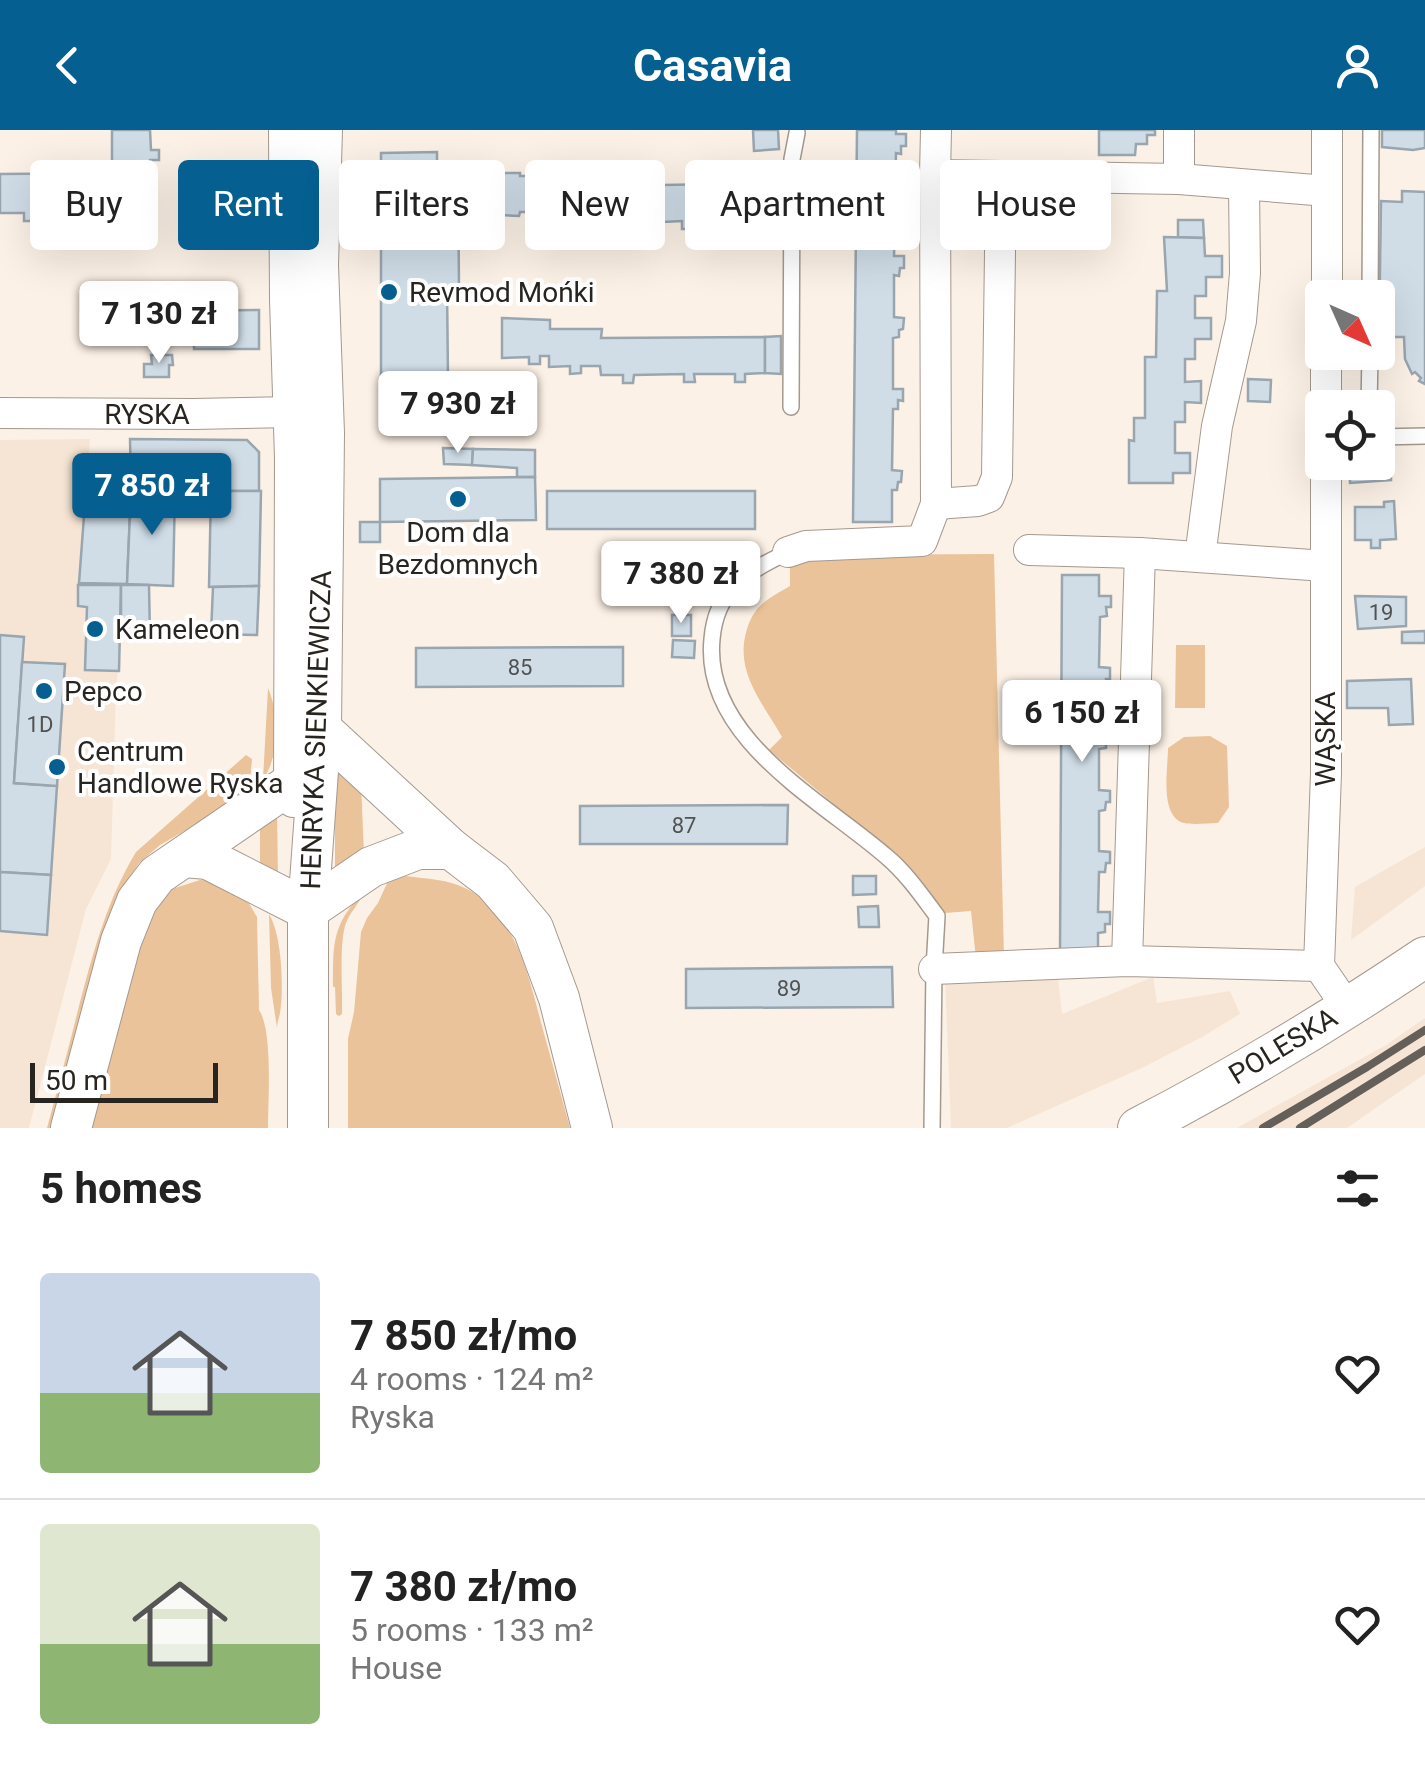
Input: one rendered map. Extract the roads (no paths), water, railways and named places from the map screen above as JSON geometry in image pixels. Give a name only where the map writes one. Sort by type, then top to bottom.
[{"type":"main road","name":"HENRYKA SIENKIEWICZA","points":[[289,130],[292,783],[308,910]]},
{"type":"main road","name":"HENRYKA SIENKIEWICZA","points":[[308,910],[321,729],[324,433],[318,264],[322,130]]},
{"type":"main road","points":[[321,729],[451,849],[494,881],[533,928],[558,998],[592,1128]]},
{"type":"main road","points":[[71,1128],[121,942],[137,901],[156,874],[292,783]]},
{"type":"main road","points":[[308,910],[372,867],[418,850],[451,849]]},
{"type":"main road","points":[[184,857],[208,859],[308,910]]},
{"type":"main road","points":[[308,910],[308,1128]]},
{"type":"main road","name":"POLESKA","points":[[1138,1128],[1201,1096],[1425,956]]},
{"type":"street","points":[[788,552],[806,546],[922,541],[936,504],[936,130]]},
{"type":"street","points":[[1179,130],[1179,179]]},
{"type":"street","points":[[1326,130],[1326,280]]},
{"type":"street","points":[[936,175],[940,175]]},
{"type":"street","points":[[1111,178],[1327,191]]},
{"type":"street","points":[[1200,557],[1217,426],[1241,321],[1244,186]]},
{"type":"street","points":[[936,504],[988,497],[996,478],[1000,250]]},
{"type":"street","name":"RYSKA","points":[[0,414],[293,412]]},
{"type":"street","name":"WĄSKA","points":[[1319,966],[1326,773],[1326,480]]},
{"type":"street","points":[[1028,550],[1140,552],[1324,566]]},
{"type":"street","points":[[1128,961],[1140,552]]},
{"type":"street","points":[[934,969],[1128,961],[1319,966],[1348,1007]]},
{"type":"lane","points":[[1370,280],[1371,130]]},
{"type":"lane","points":[[791,407],[792,159],[797,133]]},
{"type":"lane","points":[[1395,437],[1425,436]]},
{"type":"lane","points":[[788,552],[752,570],[731,590],[718,610],[710,660],[722,697],[739,730],[768,762],[888,858],[937,916],[932,1128]]},
{"type":"railway","points":[[1263,1128],[1425,1030]]},
{"type":"railway","points":[[1300,1128],[1425,1050]]},
{"type":"place","name":"Revmod Mońki","points":[[389,292]]},
{"type":"place","name":"Dom dla Bezdomnych","points":[[458,499]]},
{"type":"place","name":"Kameleon","points":[[95,629]]},
{"type":"place","name":"Pepco","points":[[44,691]]},
{"type":"place","name":"Centrum Handlowe Ryska","points":[[57,767]]}]
